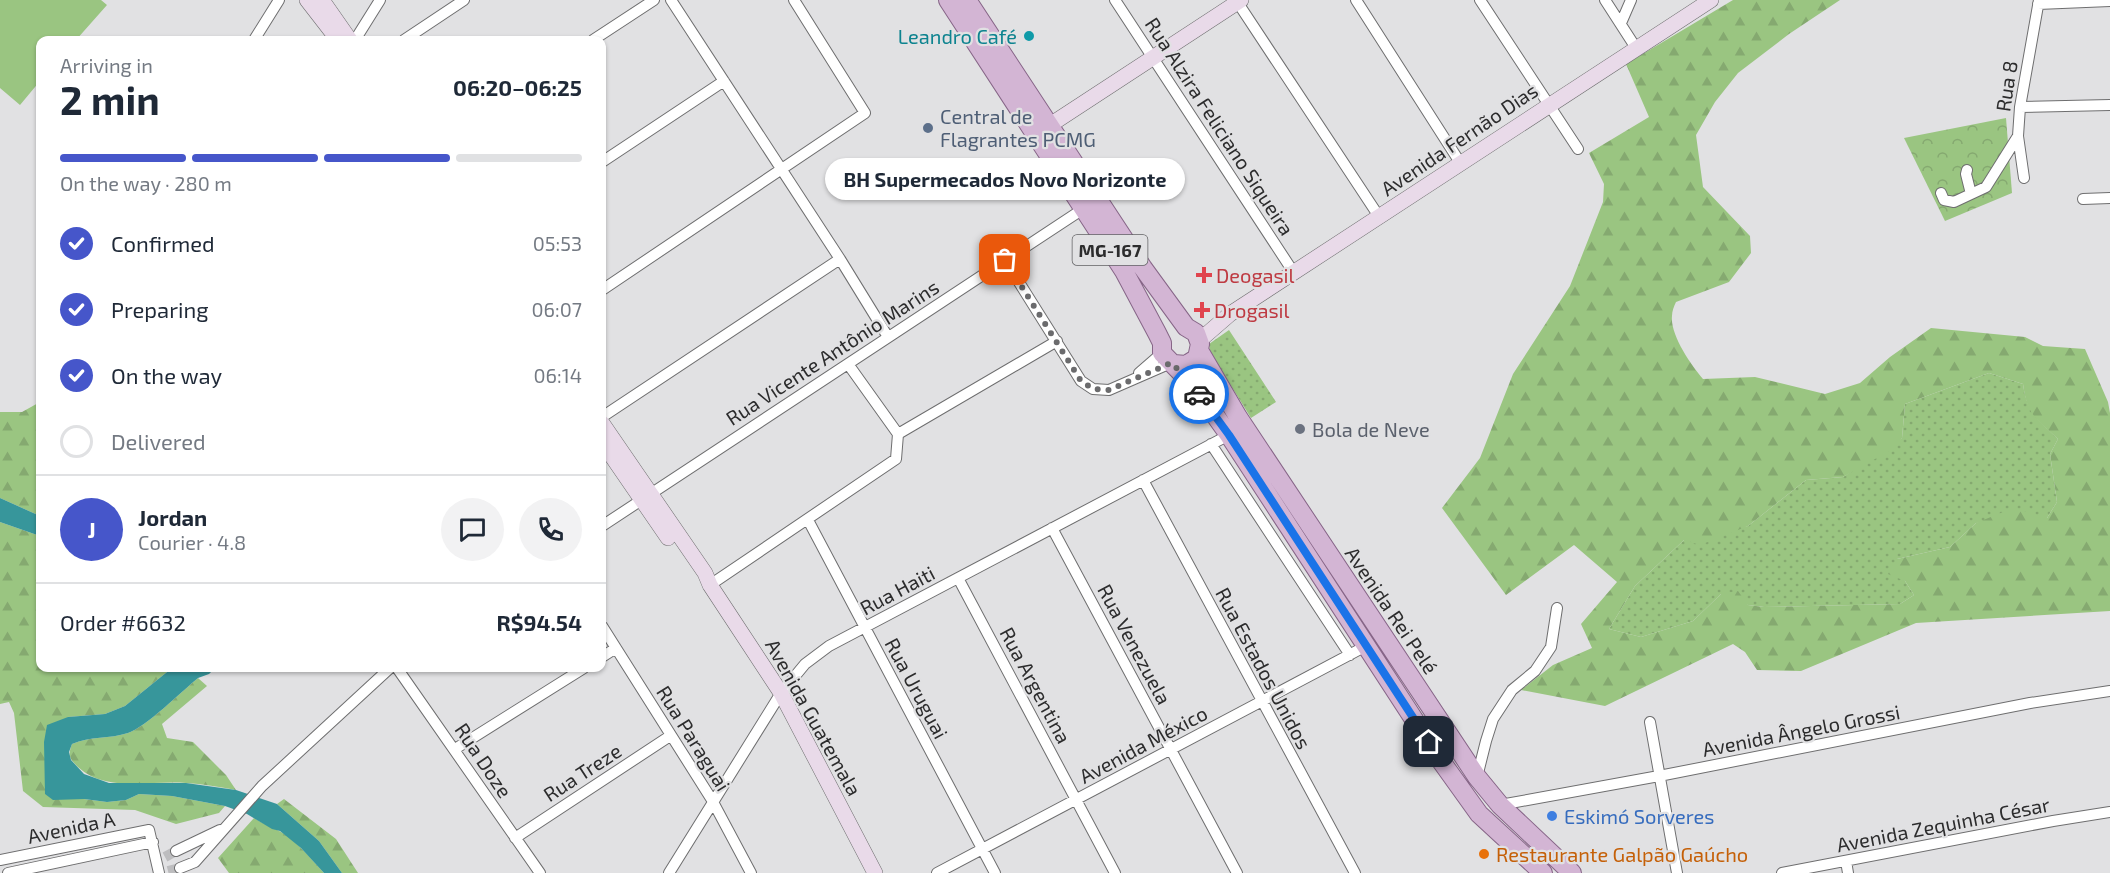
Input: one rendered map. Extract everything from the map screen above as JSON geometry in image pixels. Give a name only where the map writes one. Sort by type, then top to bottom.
[{"type":"main road","name":"Avenida Rei Pelé","points":[[948,0],[1124,271],[1167,356],[1195,387],[1229,435],[1441,761],[1479,814],[1543,873]]},
{"type":"main road","name":"Avenida Rei Pelé","points":[[967,0],[1143,268],[1194,337],[1238,417],[1477,777],[1500,805],[1572,873]]},
{"type":"main road","points":[[1179,326],[1194,337],[1192,362],[1180,366],[1167,356],[1167,332],[1179,326]]},
{"type":"street","points":[[256,36],[279,0]]},
{"type":"street","points":[[307,0],[335,36]]},
{"type":"street","points":[[322,0],[347,36]]},
{"type":"street","points":[[358,36],[380,0]]},
{"type":"street","points":[[410,36],[464,0]]},
{"type":"street","points":[[599,36],[654,0]]},
{"type":"street","points":[[670,0],[840,259],[888,337]]},
{"type":"street","points":[[606,287],[865,113],[794,0]]},
{"type":"street","name":"Rua Alzira Feliciano Siqueira","points":[[1115,0],[1294,273]]},
{"type":"street","points":[[1356,0],[1461,164]]},
{"type":"street","points":[[1480,0],[1578,149]]},
{"type":"street","points":[[1621,23],[1631,0]]},
{"type":"street","name":"Avenida Fernão Dias","points":[[1194,337],[1380,218],[1710,0]]},
{"type":"street","points":[[1050,125],[1238,1],[1380,218]]},
{"type":"street","points":[[2039,2],[2110,1]]},
{"type":"street","name":"Rua 8","points":[[2024,178],[2018,136],[2020,107],[2039,2]]},
{"type":"street","points":[[1611,3],[1636,48]]},
{"type":"street","points":[[606,159],[724,81]]},
{"type":"street","points":[[2020,107],[2110,105]]},
{"type":"street","points":[[1941,193],[1944,200],[1954,202],[1986,187],[2018,136]]},
{"type":"street","points":[[1967,170],[1971,194]]},
{"type":"street","points":[[2083,199],[2110,198]]},
{"type":"street","name":"Rua Vicente Antônio Marins","points":[[606,523],[1083,209]]},
{"type":"street","points":[[606,414],[840,259]]},
{"type":"street","points":[[1005,260],[1081,381],[1093,389],[1109,390],[1132,379],[1167,356]]},
{"type":"street","points":[[898,434],[1057,341]]},
{"type":"street","points":[[710,585],[896,459],[898,434],[848,364]]},
{"type":"street","points":[[606,430],[645,497]]},
{"type":"street","name":"Rua Haiti","points":[[669,873],[712,800],[781,693],[805,664],[829,646],[864,627],[1229,435]]},
{"type":"street","points":[[1211,444],[1350,655]]},
{"type":"street","points":[[606,447],[645,497]]},
{"type":"street","name":"Rua Estados Unidos","points":[[1143,480],[1355,873]]},
{"type":"street","name":"Avenida Guatemala","points":[[645,497],[698,578],[710,585],[781,693],[875,873]]},
{"type":"street","name":"Rua Uruguai","points":[[808,520],[995,873]]},
{"type":"street","name":"Rua Venezuela","points":[[1052,528],[1237,873]]},
{"type":"street","name":"Rua Argentina","points":[[958,578],[1115,873]]},
{"type":"street","points":[[1477,777],[1494,718],[1512,690],[1534,671],[1551,647],[1557,608]]},
{"type":"street","name":"Rua Paraguai","points":[[606,632],[712,800],[751,873]]},
{"type":"street","name":"Avenida México","points":[[937,873],[1366,646]]},
{"type":"street","points":[[606,654],[616,648]]},
{"type":"street","points":[[180,868],[195,862],[262,786],[386,672]]},
{"type":"street","name":"Rua Doze","points":[[401,672],[540,873]]},
{"type":"street","points":[[455,749],[578,672]]},
{"type":"street","name":"Avenida Ângelo Grossi","points":[[1500,805],[2031,703],[2110,691]]},
{"type":"street","points":[[1650,722],[1677,873]]},
{"type":"street","name":"Rua Treze","points":[[515,838],[670,736]]},
{"type":"street","name":"Avenida Zequinha César","points":[[1782,873],[2110,812]]},
{"type":"street","points":[[177,851],[225,826]]},
{"type":"street","name":"Avenida A","points":[[4,860],[149,830],[153,842],[9,873]]},
{"type":"street","points":[[153,842],[161,859],[162,872]]},
{"type":"street","points":[[4,860],[9,873]]},
{"type":"street","points":[[1846,861],[1848,873]]},
{"type":"green space","points":[[0,0],[101,0],[107,5],[80,36],[36,36],[36,86],[20,105],[0,88]]},
{"type":"green space","points":[[1733,0],[1840,0],[1789,34],[1738,73],[1715,102],[1696,135],[1703,187],[1750,236],[1751,253],[1729,282],[1676,302],[1672,312],[1674,332],[1687,358],[1703,379],[1755,377],[1825,394],[1860,383],[1890,357],[1931,328],[2025,337],[2043,346],[2085,349],[2108,402],[2110,413],[2110,611],[1916,623],[1801,671],[1757,670],[1745,652],[1733,644],[1605,706],[1521,690],[1553,665],[1592,648],[1581,624],[1617,582],[1574,545],[1506,595],[1442,508],[1480,458],[1513,374],[1570,286],[1603,202],[1604,184],[1589,153],[1649,117],[1626,64]],"holes":[[[1989,373],[2023,384],[2030,410],[2058,439],[2050,454],[2057,502],[2047,518],[2013,508],[1976,523],[1950,547],[1897,559],[1888,574],[1905,581],[1914,595],[1900,604],[1764,607],[1748,605],[1738,591],[1721,594],[1693,621],[1641,637],[1609,629],[1635,586],[1684,540],[1700,545],[1748,526],[1806,480],[1843,477],[1891,450],[1902,438],[1905,404]]]},
{"type":"green space","points":[[2006,118],[2012,193],[1945,221],[1904,138]]},
{"type":"green space","points":[[1229,330],[1276,402],[1251,418],[1210,352],[1209,344]]},
{"type":"green space","points":[[1989,373],[2023,384],[2031,409],[2039,421],[2058,439],[2050,454],[2057,502],[2047,518],[1976,523],[1950,547],[1897,559],[1905,581],[1914,595],[1900,604],[1764,607],[1748,605],[1721,594],[1693,621],[1641,637],[1609,629],[1635,586],[1684,540],[1748,526],[1806,480],[1843,477],[1902,438],[1905,404]]},
{"type":"green space","points":[[36,404],[36,514],[0,498],[0,412],[22,412]]},
{"type":"green space","points":[[0,522],[36,535],[36,672],[167,672],[125,706],[105,714],[68,717],[45,768],[45,794],[107,802],[126,800],[139,794],[172,796],[225,806],[219,813],[176,824],[135,810],[43,807],[23,791],[14,713],[9,702],[0,704]]},
{"type":"green space","points":[[198,678],[207,686],[162,724],[167,738],[193,742],[226,775],[236,790],[186,783],[127,784],[113,782],[86,773],[71,759],[72,744],[121,735],[136,729]]},
{"type":"green space","points":[[284,799],[336,839],[358,873],[342,873],[319,841],[277,804]]},
{"type":"green space","points":[[254,818],[293,840],[324,873],[229,873],[218,858]]},
{"type":"water","points":[[0,498],[36,514],[36,535],[0,522]]},
{"type":"water","points":[[167,672],[211,672],[198,678],[136,729],[121,735],[72,744],[69,752],[71,760],[84,774],[109,783],[186,783],[236,790],[277,804],[319,841],[342,873],[324,873],[301,848],[280,831],[272,829],[247,814],[225,806],[172,796],[139,794],[126,800],[107,802],[84,799],[53,800],[45,794],[44,742],[47,725],[68,717],[105,714],[125,706]]},
{"type":"tunnel","points":[[165,857],[176,851]]},
{"type":"tunnel","points":[[168,871],[180,868]]},
{"type":"way so far","points":[[1005,260],[1081,381],[1093,389],[1109,390],[1171,363],[1199,394]]},
{"type":"place","name":"Leandro Café","points":[[1029,36]]},
{"type":"place","name":"Central de Flagrantes PCMG","points":[[928,128]]},
{"type":"place","name":"BH Supermecados Novo Norizonte","points":[[1005,260]]},
{"type":"place","name":"Deogasil","points":[[1204,275]]},
{"type":"place","name":"Drogasil","points":[[1202,310]]},
{"type":"place","name":"Bola de Neve","points":[[1300,429]]},
{"type":"place","name":"Eskimó Sorveres","points":[[1552,816]]},
{"type":"place","name":"Restaurante Galpão Gaúcho","points":[[1484,854]]},
{"type":"route","points":[[1199,394],[1229,435],[1429,742]]}]
